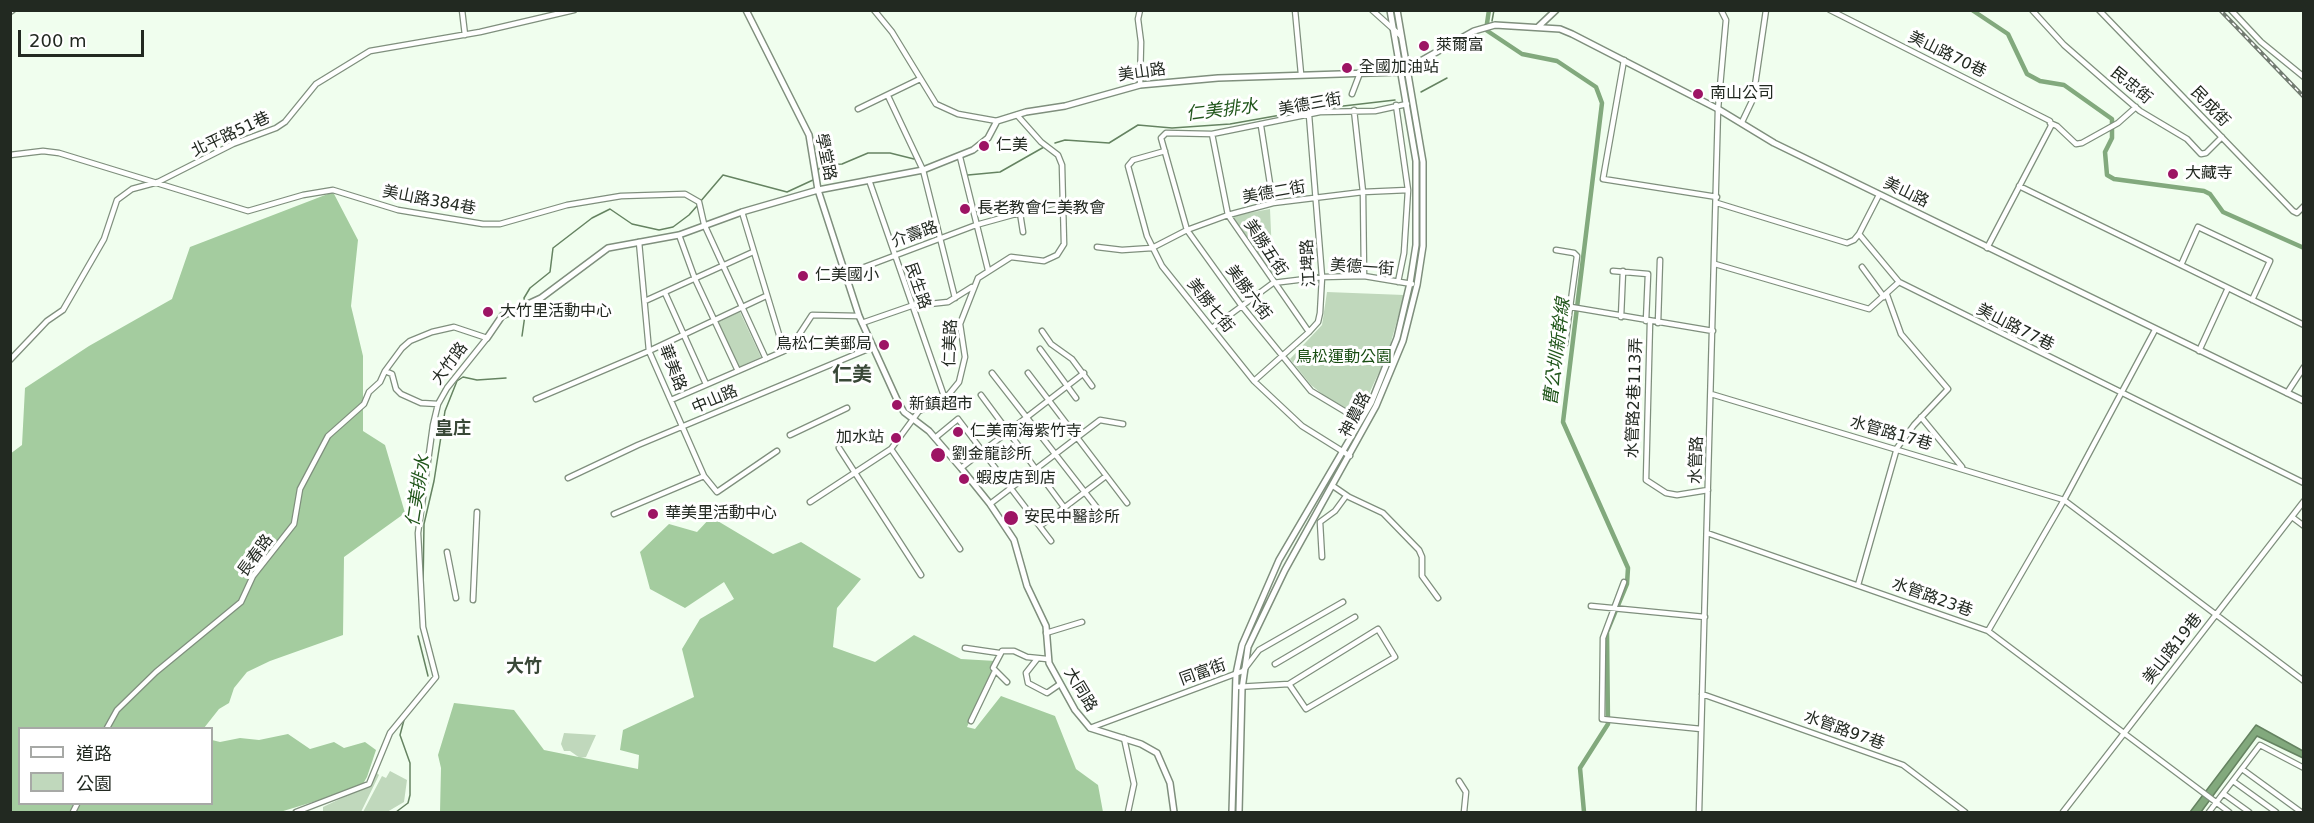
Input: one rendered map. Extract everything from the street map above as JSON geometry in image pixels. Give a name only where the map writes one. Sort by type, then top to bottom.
[{"type":"street","points":[[462,10],[465,35]]},
{"type":"street","name":"北平路51巷","points":[[10,360],[67,304],[104,239],[117,200],[132,189],[158,183],[233,144],[276,128],[285,122],[316,84],[370,51],[465,35],[574,10]]},
{"type":"street","name":"學堂路","points":[[746,10],[809,135],[818,190],[862,323],[899,404],[912,419],[935,438],[990,504],[1014,540],[1023,570]]},
{"type":"street","points":[[818,190],[923,170],[960,157],[984,143],[997,121],[958,114],[936,104],[892,32],[874,10]]},
{"type":"street","points":[[1140,10],[1137,19],[1141,42],[1140,85]]},
{"type":"street","points":[[1294,10],[1302,74]]},
{"type":"street","points":[[1372,10],[1401,36]]},
{"type":"street","name":"神農路","points":[[1239,813],[1239,688],[1236,674],[1242,645],[1250,622],[1279,560],[1371,403],[1388,363],[1410,283],[1416,245],[1416,161],[1390,10]]},
{"type":"street","name":"神農路","points":[[1232,813],[1239,688],[1248,647],[1257,625],[1350,456],[1395,365],[1417,285],[1423,246],[1423,162],[1397,10]]},
{"type":"street","points":[[1538,27],[1556,10]]},
{"type":"street","name":"水管路","points":[[1699,813],[1718,108],[1726,20],[1721,10]]},
{"type":"street","points":[[1742,122],[1753,99],[1766,10]]},
{"type":"street","name":"美山路70巷","points":[[1830,10],[2046,117],[2076,144],[2118,123],[2136,107]]},
{"type":"street","name":"民忠街","points":[[2032,10],[2064,45],[2136,107],[2187,139],[2201,154],[2206,153],[2222,136]]},
{"type":"street","name":"民成街","points":[[2099,10],[2293,211],[2297,213],[2304,206]]},
{"type":"street","points":[[2231,10],[2269,49],[2304,77]]},
{"type":"street","name":"美山路","points":[[997,121],[1065,106],[1140,85],[1302,74],[1401,72],[1482,28],[1495,25],[1538,27],[1572,34],[1718,108],[1774,143],[2304,401]]},
{"type":"street","points":[[1624,60],[1603,179],[1717,200],[1847,243],[1859,234],[1879,195]]},
{"type":"street","points":[[1352,94],[1360,73]]},
{"type":"street","points":[[858,109],[920,79]]},
{"type":"street","points":[[888,96],[923,170],[955,298]]},
{"type":"street","name":"美德三街","points":[[1165,151],[1161,138],[1166,133],[1212,134],[1335,110],[1375,111],[1407,104]]},
{"type":"street","points":[[1396,105],[1408,190],[1404,253],[1398,282]]},
{"type":"street","points":[[1354,110],[1364,192],[1364,276]]},
{"type":"street","name":"仁美路","points":[[912,419],[919,411],[945,399],[959,382],[964,370],[965,357],[960,324],[972,287],[978,278],[1011,256],[1044,261],[1057,255],[1064,244],[1062,165],[1058,155],[1041,142],[1017,115]]},
{"type":"street","name":"江埤路","points":[[1254,381],[1310,332],[1318,322],[1320,313],[1322,277],[1309,115]]},
{"type":"street","points":[[1987,248],[2050,123]]},
{"type":"street","points":[[1261,126],[1273,204]]},
{"type":"street","name":"美勝五街","points":[[1212,134],[1228,214],[1273,283],[1310,332]]},
{"type":"street","name":"美勝六街","points":[[1165,151],[1187,230],[1241,305],[1311,391],[1356,418]]},
{"type":"street","name":"美勝七街","points":[[1165,151],[1133,160],[1128,166],[1147,236],[1162,266],[1254,381],[1302,426],[1350,456]]},
{"type":"street","points":[[10,155],[32,152],[59,153],[158,183]]},
{"type":"street","points":[[960,157],[988,270]]},
{"type":"street","name":"民生路","points":[[870,180],[911,306],[945,399]]},
{"type":"street","name":"美山路384巷","points":[[158,183],[248,211],[303,195],[333,190],[398,210],[483,224],[500,224],[567,205],[621,196],[685,194],[699,202],[705,224]]},
{"type":"street","points":[[2019,186],[2304,325]]},
{"type":"street","name":"大竹路","points":[[296,813],[369,784],[390,733],[436,677],[423,627],[418,533],[438,404],[502,316],[541,298],[600,252],[639,242],[679,236],[705,224],[818,190]]},
{"type":"street","name":"美德二街","points":[[1152,248],[1187,230],[1228,214],[1273,204],[1317,198],[1364,192],[1408,190]]},
{"type":"street","name":"介壽路","points":[[846,274],[976,225],[1063,201]]},
{"type":"street","points":[[742,212],[784,351]]},
{"type":"street","points":[[1020,213],[1023,232]]},
{"type":"street","points":[[705,224],[766,359]]},
{"type":"street","points":[[2181,265],[2198,227],[2270,261],[2252,300]]},
{"type":"street","name":"美山路77巷","points":[[1859,234],[1899,282],[2304,483]]},
{"type":"street","points":[[679,236],[695,279],[738,371]]},
{"type":"street","name":"華美路","points":[[639,242],[650,351],[704,476],[717,492],[777,451]]},
{"type":"street","points":[[1097,247],[1122,250],[1152,248]]},
{"type":"street","points":[[1556,250],[1574,252],[1577,256],[1565,344]]},
{"type":"street","points":[[645,301],[753,252]]},
{"type":"street","points":[[1658,323],[1660,260]]},
{"type":"street","points":[[1715,264],[1865,309],[1873,308],[1899,282]]},
{"type":"street","points":[[1858,585],[1897,448],[1948,389],[1901,334],[1885,296],[1862,267]]},
{"type":"street","points":[[1613,271],[1648,274],[1648,322]]},
{"type":"street","points":[[1621,317],[1623,272]]},
{"type":"street","name":"美德一街","points":[[1212,328],[1273,283],[1322,277],[1364,276],[1417,285]]},
{"type":"street","points":[[862,323],[911,306],[948,302],[972,287]]},
{"type":"street","points":[[2199,351],[2228,288]]},
{"type":"street","points":[[665,293],[706,384]]},
{"type":"street","points":[[536,399],[650,351],[766,296]]},
{"type":"street","points":[[1569,307],[1648,322],[1713,331]]},
{"type":"street","points":[[671,400],[784,351],[795,341],[808,317],[821,314],[860,316]]},
{"type":"street","name":"水管路2巷113弄","points":[[1648,322],[1646,480],[1666,493],[1677,495],[1708,490]]},
{"type":"street","name":"長春路","points":[[108,727],[117,710],[156,672],[241,602],[253,576],[294,524],[300,489],[328,436],[364,405],[369,392],[380,382],[402,348],[410,341],[432,332],[454,327],[487,338]]},
{"type":"street","points":[[1988,631],[2064,500],[2155,330]]},
{"type":"street","points":[[1042,331],[1051,344],[1072,359],[1092,386]]},
{"type":"street","name":"中山路","points":[[568,478],[683,426],[873,347]]},
{"type":"street","points":[[1040,349],[1076,398]]},
{"type":"street","points":[[2287,393],[2304,367]]},
{"type":"street","points":[[385,371],[392,374],[396,389],[401,394],[421,403],[438,404]]},
{"type":"street","points":[[992,373],[1101,513]]},
{"type":"street","points":[[961,468],[1084,373]]},
{"type":"street","points":[[1028,374],[1127,503]]},
{"type":"street","name":"水管路17巷","points":[[1711,394],[1962,467],[2064,500],[2304,681]]},
{"type":"street","points":[[981,395],[1075,522]]},
{"type":"street","points":[[790,435],[847,408]]},
{"type":"street","points":[[1922,417],[1962,467]]},
{"type":"street","points":[[810,502],[891,449],[897,444],[912,419]]},
{"type":"street","points":[[935,438],[958,419],[1051,541]]},
{"type":"street","points":[[990,504],[1100,420],[1123,424]]},
{"type":"street","points":[[839,448],[921,575]]},
{"type":"street","points":[[891,449],[960,549]]},
{"type":"street","points":[[614,514],[704,476]]},
{"type":"street","points":[[1040,526],[1106,477]]},
{"type":"street","points":[[1333,486],[1347,496],[1383,513],[1420,551],[1422,576],[1438,598]]},
{"type":"street","points":[[1322,557],[1320,522],[1335,511],[1347,496]]},
{"type":"street","name":"美山路19巷","points":[[2063,813],[2304,501]]},
{"type":"street","points":[[473,600],[477,512]]},
{"type":"street","points":[[2292,517],[2304,526]]},
{"type":"street","name":"水管路23巷","points":[[1707,533],[1988,631],[2229,813]]},
{"type":"street","points":[[447,552],[456,598]]},
{"type":"street","name":"大同路","points":[[1023,570],[1027,586],[1044,618],[1047,633],[1047,659],[1084,723],[1090,728],[1124,738],[1156,753],[1170,783],[1174,813]]},
{"type":"street","points":[[1624,582],[1617,609],[1603,638],[1604,720],[1701,729]]},
{"type":"street","name":"同富街","points":[[1090,728],[1243,671],[1259,650],[1343,602]]},
{"type":"street","points":[[1591,606],[1705,617]]},
{"type":"street","points":[[1275,664],[1355,617]]},
{"type":"street","points":[[1047,633],[1082,622]]},
{"type":"street","points":[[1239,688],[1289,684],[1378,629],[1395,657],[1353,684],[1306,709],[1289,684]]},
{"type":"street","points":[[965,648],[999,653],[1014,651],[1047,659]]},
{"type":"street","points":[[971,721],[994,673],[993,668],[999,653]]},
{"type":"street","points":[[1037,658],[1026,673],[1028,682],[1047,693],[1060,684]]},
{"type":"street","points":[[994,673],[1007,682]]},
{"type":"street","name":"水管路97巷","points":[[1702,694],[1902,765],[1965,813]]},
{"type":"street","points":[[1124,738],[1134,784],[1128,813]]},
{"type":"street","points":[[2209,813],[2260,745],[2304,768]]},
{"type":"street","points":[[2242,769],[2302,812]]},
{"type":"street","points":[[1459,781],[1466,792],[1464,813]]},
{"type":"street","points":[[2233,781],[2276,813]]},
{"type":"street","points":[[2224,794],[2248,813]]},
{"type":"green space","points":[[1270,209],[1273,277],[1232,216]]},
{"type":"green space","name":"鳥松運動公園","points":[[1327,292],[1404,295],[1388,353],[1359,415],[1326,397],[1311,385],[1290,359],[1322,325]]},
{"type":"green space","points":[[740,312],[761,357],[739,367],[718,322]]},
{"type":"green space","points":[[564,733],[596,735],[586,757],[580,758],[570,751],[564,751],[561,744]]},
{"type":"green space","points":[[375,766],[379,768],[377,773],[379,775],[361,812],[323,812],[323,807],[369,785]]},
{"type":"green space","points":[[390,771],[407,780],[404,802],[387,812],[363,812],[382,776],[386,778]]},
{"type":"shaded area","points":[[333,192],[358,240],[351,306],[363,356],[363,431],[385,445],[405,513],[344,557],[343,635],[270,661],[247,672],[234,688],[229,703],[219,709],[205,727],[18,727],[18,805],[213,805],[213,740],[220,742],[240,738],[259,740],[288,734],[310,749],[334,742],[344,748],[365,742],[376,750],[363,784],[346,792],[280,812],[11,812],[10,454],[22,445],[25,388],[89,346],[172,299],[190,247]]},
{"type":"shaded area","points":[[711,517],[773,554],[801,542],[861,579],[837,608],[833,647],[875,662],[914,635],[961,659],[996,661],[967,727],[975,729],[1001,696],[1055,716],[1076,769],[1098,785],[1103,812],[440,812],[441,768],[438,755],[454,703],[514,710],[544,750],[638,769],[639,755],[620,750],[623,730],[694,697],[682,649],[700,619],[734,599],[724,582],[685,608],[650,589],[640,552],[669,524],[697,532]]},
{"type":"shaded area","points":[[2256,725],[2303,751],[2303,758],[2257,736],[2201,812],[2190,812]]},
{"type":"waterway","name":"曹公圳新幹線","points":[[1489,10],[1486,30],[1522,54],[1557,61],[1596,87],[1602,103],[1563,422],[1628,568],[1627,584],[1607,632],[1608,724],[1580,768],[1584,812]]},
{"type":"waterway","name":"仁美排水","points":[[1492,21],[1494,10]]},
{"type":"waterway","points":[[1972,10],[2008,34],[2027,74],[2040,81],[2064,85],[2112,119],[2112,138],[2105,152],[2107,175],[2114,179],[2204,191],[2210,194],[2223,212],[2304,248]]},
{"type":"waterway","name":"仁美排水","points":[[1421,92],[1447,78]]},
{"type":"waterway","name":"仁美排水","points":[[1055,143],[1065,140],[1109,143],[1138,125],[1172,128],[1230,124],[1309,110],[1395,100]]},
{"type":"waterway","name":"仁美排水","points":[[968,175],[1000,172],[1044,147]]},
{"type":"waterway","name":"仁美排水","points":[[818,170],[822,165],[842,164],[868,153],[890,153],[914,159]]},
{"type":"waterway","name":"仁美排水","points":[[700,202],[723,175],[787,192],[813,180]]},
{"type":"waterway","name":"仁美排水","points":[[525,303],[524,298],[530,288],[550,272],[553,248],[592,218],[610,209],[632,224],[659,230],[673,227],[697,206]]},
{"type":"waterway","name":"仁美排水","points":[[522,336],[526,308]]},
{"type":"waterway","name":"仁美排水","points":[[423,589],[424,524],[434,481],[445,411],[457,381],[463,377],[477,380],[506,378]]},
{"type":"waterway","name":"仁美排水","points":[[418,636],[428,676]]},
{"type":"waterway","name":"仁美排水","points":[[396,812],[408,803],[410,795],[410,763],[400,735],[404,720]]},
{"type":"railway","points":[[2220,10],[2304,97]]},
{"type":"place","name":"萊爾富","points":[[1424,46]]},
{"type":"place","name":"全國加油站","points":[[1347,68]]},
{"type":"place","name":"南山公司","points":[[1698,94]]},
{"type":"place","name":"仁美","points":[[984,146]]},
{"type":"place","name":"大藏寺","points":[[2173,174]]},
{"type":"place","name":"長老教會仁美教會","points":[[965,209]]},
{"type":"place","name":"仁美國小","points":[[803,276]]},
{"type":"place","name":"大竹里活動中心","points":[[488,312]]},
{"type":"place","name":"鳥松仁美郵局","points":[[884,345]]},
{"type":"place","name":"新鎮超市","points":[[897,405]]},
{"type":"place","name":"仁美南海紫竹寺","points":[[958,432]]},
{"type":"place","name":"加水站","points":[[896,438]]},
{"type":"place","name":"劉金龍診所","points":[[938,455]]},
{"type":"place","name":"蝦皮店到店","points":[[964,479]]},
{"type":"place","name":"華美里活動中心","points":[[653,514]]},
{"type":"place","name":"安民中醫診所","points":[[1011,518]]},
{"type":"district","name":"仁美","points":[[852,376]]},
{"type":"district","name":"皇庄","points":[[453,429]]},
{"type":"district","name":"大竹","points":[[524,667]]}]
